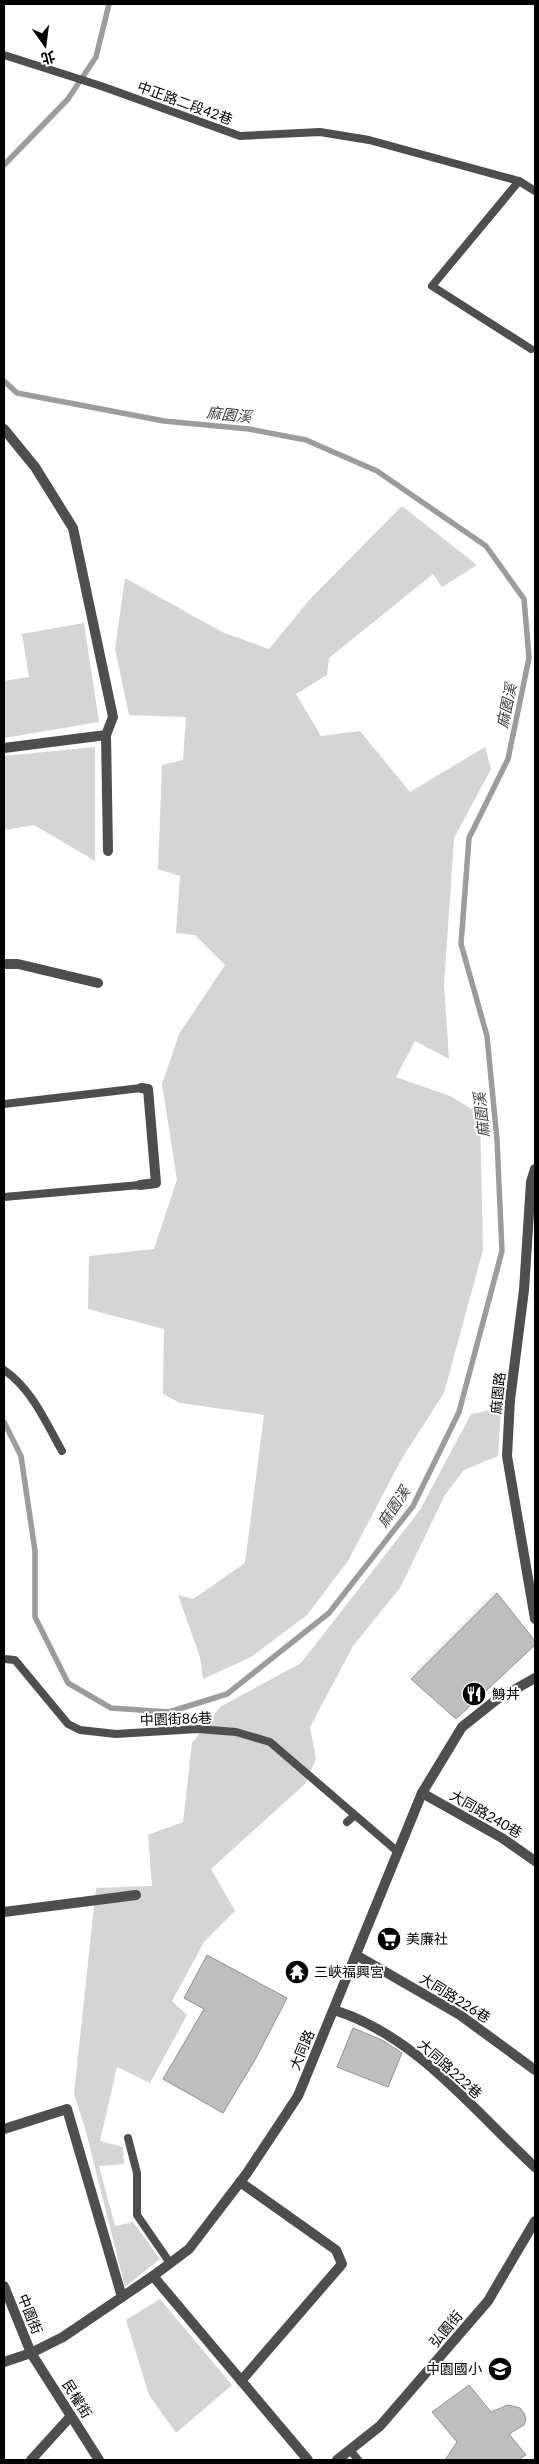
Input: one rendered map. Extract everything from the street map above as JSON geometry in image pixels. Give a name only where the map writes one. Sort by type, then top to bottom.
[{"type":"street","points":[[4,429],[35,467],[73,528],[113,717],[106,735],[108,851]]},
{"type":"street","points":[[4,748],[106,735]]},
{"type":"street","points":[[4,964],[18,964],[98,983]]},
{"type":"street","points":[[140,1088],[148,1089],[156,1183],[140,1184]]},
{"type":"street","name":"麻園路","points":[[535,1168],[532,1182],[524,1290],[510,1400],[507,1456],[535,1619]]},
{"type":"street","name":"大同路","points":[[4,2362],[30,2353],[63,2337],[153,2276],[189,2249],[240,2182],[298,2096],[422,1793],[462,1727],[496,1700],[535,1678]]},
{"type":"street","name":"大同路240巷","points":[[422,1793],[502,1838],[535,1861]]},
{"type":"street","points":[[4,1912],[136,1895]]},
{"type":"street","name":"大同路226巷","points":[[356,1955],[460,2015],[535,2070]]},
{"type":"street","name":"大同路222巷","points":[[334,2010],[359,2018],[420,2056],[535,2167]]},
{"type":"street","points":[[4,2129],[67,2110],[122,2297]]},
{"type":"street","points":[[240,2182],[336,2250],[342,2264],[241,2381]]},
{"type":"street","name":"弘園街","points":[[337,2460],[380,2426],[488,2301],[535,2221]]},
{"type":"street","points":[[153,2276],[241,2381],[296,2453],[308,2460]]},
{"type":"street","name":"中園街","points":[[4,2286],[30,2353]]},
{"type":"street","name":"民權街","points":[[30,2353],[99,2460]]},
{"type":"street","points":[[31,2460],[71,2416]]},
{"type":"lane","name":"中正路二段42巷","points":[[4,55],[101,86],[240,136],[320,132],[369,140],[519,181],[535,191]]},
{"type":"lane","points":[[519,181],[432,286],[531,349]]},
{"type":"lane","points":[[4,1104],[140,1088]]},
{"type":"lane","points":[[4,1197],[140,1184]]},
{"type":"lane","points":[[4,1370],[15,1378],[31,1398],[62,1451]]},
{"type":"lane","name":"中園街86巷","points":[[4,1659],[15,1660],[68,1724],[80,1730],[116,1734],[198,1729],[236,1732],[270,1742],[398,1852]]},
{"type":"lane","points":[[312,1791],[318,1783]]},
{"type":"lane","points":[[347,1822],[355,1815]]},
{"type":"lane","points":[[128,2138],[136,2173],[137,2215],[170,2263]]},
{"type":"lane","points":[[350,2450],[358,2460]]},
{"type":"shaded area","points":[[402,506],[477,565],[442,587],[433,574],[329,658],[327,675],[296,694],[321,736],[360,731],[410,792],[485,747],[491,769],[454,838],[444,985],[449,1059],[415,1041],[396,1077],[450,1096],[480,1114],[483,1250],[444,1393],[401,1460],[348,1561],[307,1615],[251,1657],[203,1679],[200,1657],[178,1595],[193,1599],[245,1563],[264,1415],[180,1403],[163,1394],[164,1329],[88,1309],[89,1256],[154,1249],[177,1180],[162,1084],[179,1034],[225,965],[195,935],[176,933],[180,876],[158,869],[162,765],[183,760],[186,717],[129,715],[115,649],[125,578],[222,632],[269,649],[310,599]]},
{"type":"shaded area","points":[[84,623],[99,722],[4,738],[4,681],[29,677],[22,634]]},
{"type":"shaded area","points":[[95,747],[95,861],[34,825],[4,830],[4,756]]},
{"type":"shaded area","points":[[501,1408],[498,1456],[464,1470],[445,1495],[400,1588],[353,1646],[310,1727],[316,1759],[305,1784],[211,1869],[235,1911],[204,1942],[172,2001],[187,2015],[150,2083],[117,2067],[100,2141],[123,2147],[124,2164],[99,2166],[115,2226],[133,2222],[160,2259],[125,2287],[85,2128],[74,2094],[96,1888],[152,1886],[148,1835],[183,1822],[192,1743],[220,1707],[301,1663],[420,1510],[471,1414]]},
{"type":"shaded area","points":[[160,2299],[232,2385],[176,2433],[149,2395],[126,2320]]},
{"type":"building","points":[[497,1593],[535,1641],[535,1645],[456,1719],[411,1679]]},
{"type":"building","points":[[207,1955],[287,1998],[255,2060],[223,2113],[163,2079],[204,2009],[184,1998]]},
{"type":"building","points":[[353,2028],[382,2040],[402,2053],[388,2087],[337,2067]]},
{"type":"building","points":[[469,2385],[491,2412],[508,2405],[520,2408],[526,2420],[524,2425],[509,2434],[526,2455],[518,2460],[445,2460],[457,2442],[432,2412]]},
{"type":"waterway","name":"麻園溪","points":[[4,165],[68,99],[96,57],[109,4]]},
{"type":"waterway","name":"麻園溪","points":[[4,381],[17,393],[164,421],[249,429],[306,440],[377,471],[486,546],[524,599],[529,658],[508,759],[469,838],[461,944],[487,1036],[497,1140],[502,1251],[459,1412],[413,1506],[329,1613],[227,1694],[169,1712],[111,1708],[68,1683],[35,1617],[35,1551],[21,1456],[4,1422]]},
{"type":"place","name":"鯓丼","points":[[474,1694]]},
{"type":"place","name":"美廉社","points":[[389,1939]]},
{"type":"place","name":"三峽福興宮","points":[[297,1972]]},
{"type":"place","name":"中園國小","points":[[500,2369]]}]
